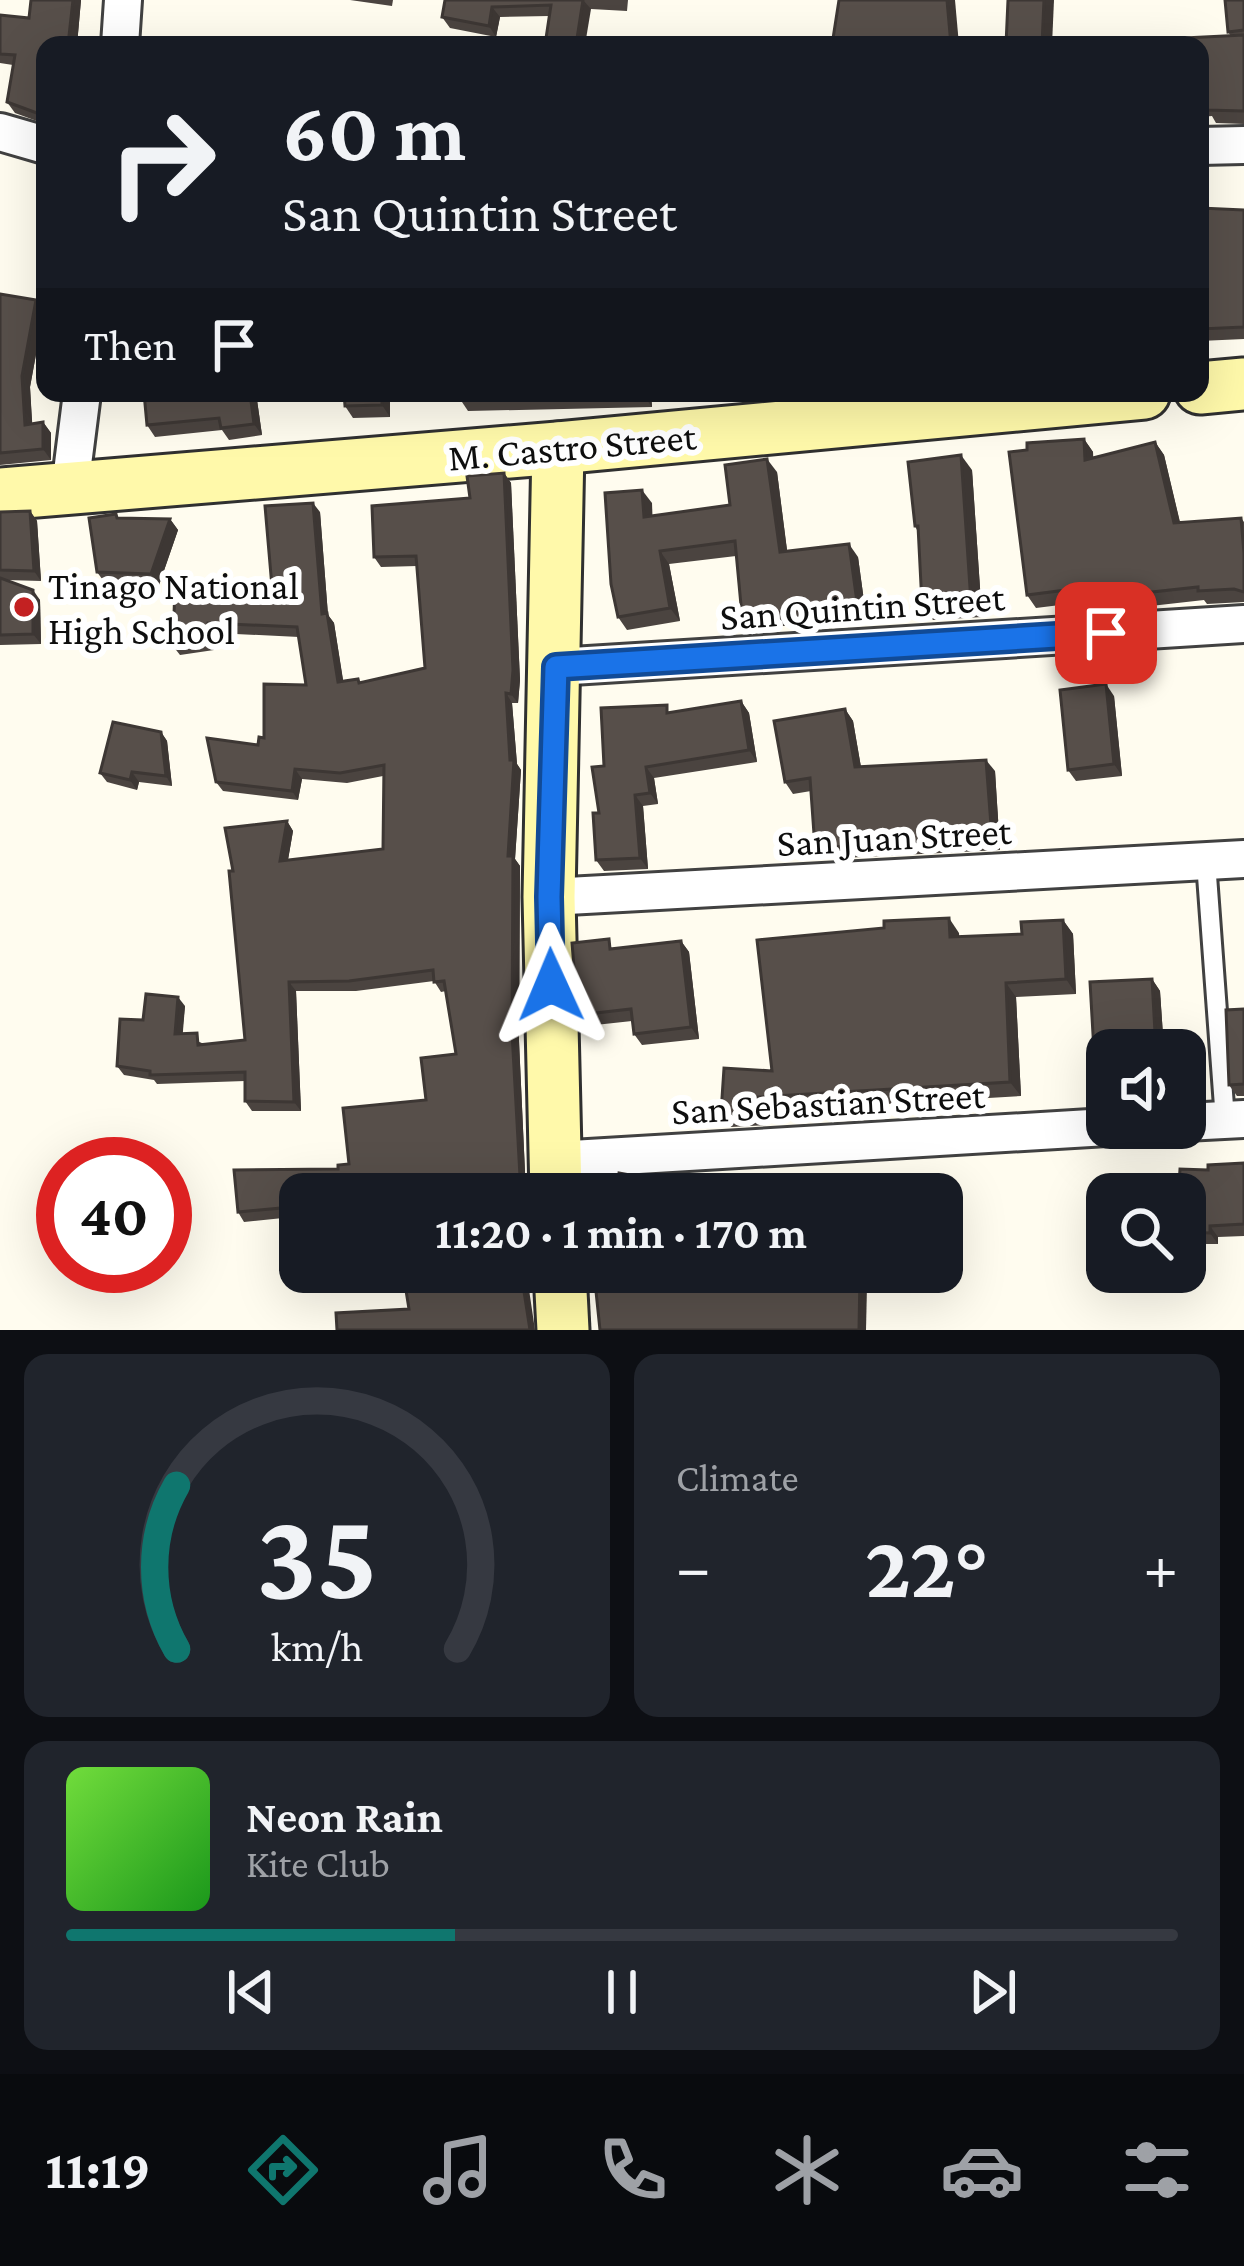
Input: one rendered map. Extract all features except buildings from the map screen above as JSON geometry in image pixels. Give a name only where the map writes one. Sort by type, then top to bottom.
[{"type":"street","points":[[121,36],[123,0]]},
{"type":"street","points":[[0,132],[36,142]]},
{"type":"street","points":[[1209,146],[1244,145]]},
{"type":"street","points":[[1209,387],[1244,384]]},
{"type":"street","points":[[70,488],[81,402]]},
{"type":"street","name":"M. Castro Street","points":[[0,494],[1048,402]]},
{"type":"street","points":[[556,1173],[549,897],[559,448]]},
{"type":"street","name":"San Quintin Street","points":[[556,667],[1244,624]]},
{"type":"street","name":"San Juan Street","points":[[549,897],[1244,860]]},
{"type":"street","name":"San Sebastian Street","points":[[600,1173],[1086,1129]]},
{"type":"street","points":[[561,1293],[563,1330]]},
{"type":"lane","points":[[1206,862],[1235,1119]]},
{"type":"place","name":"Tinago National High School","points":[[24,607]]},
{"type":"route","points":[[551,985],[556,667],[1106,633]]}]
